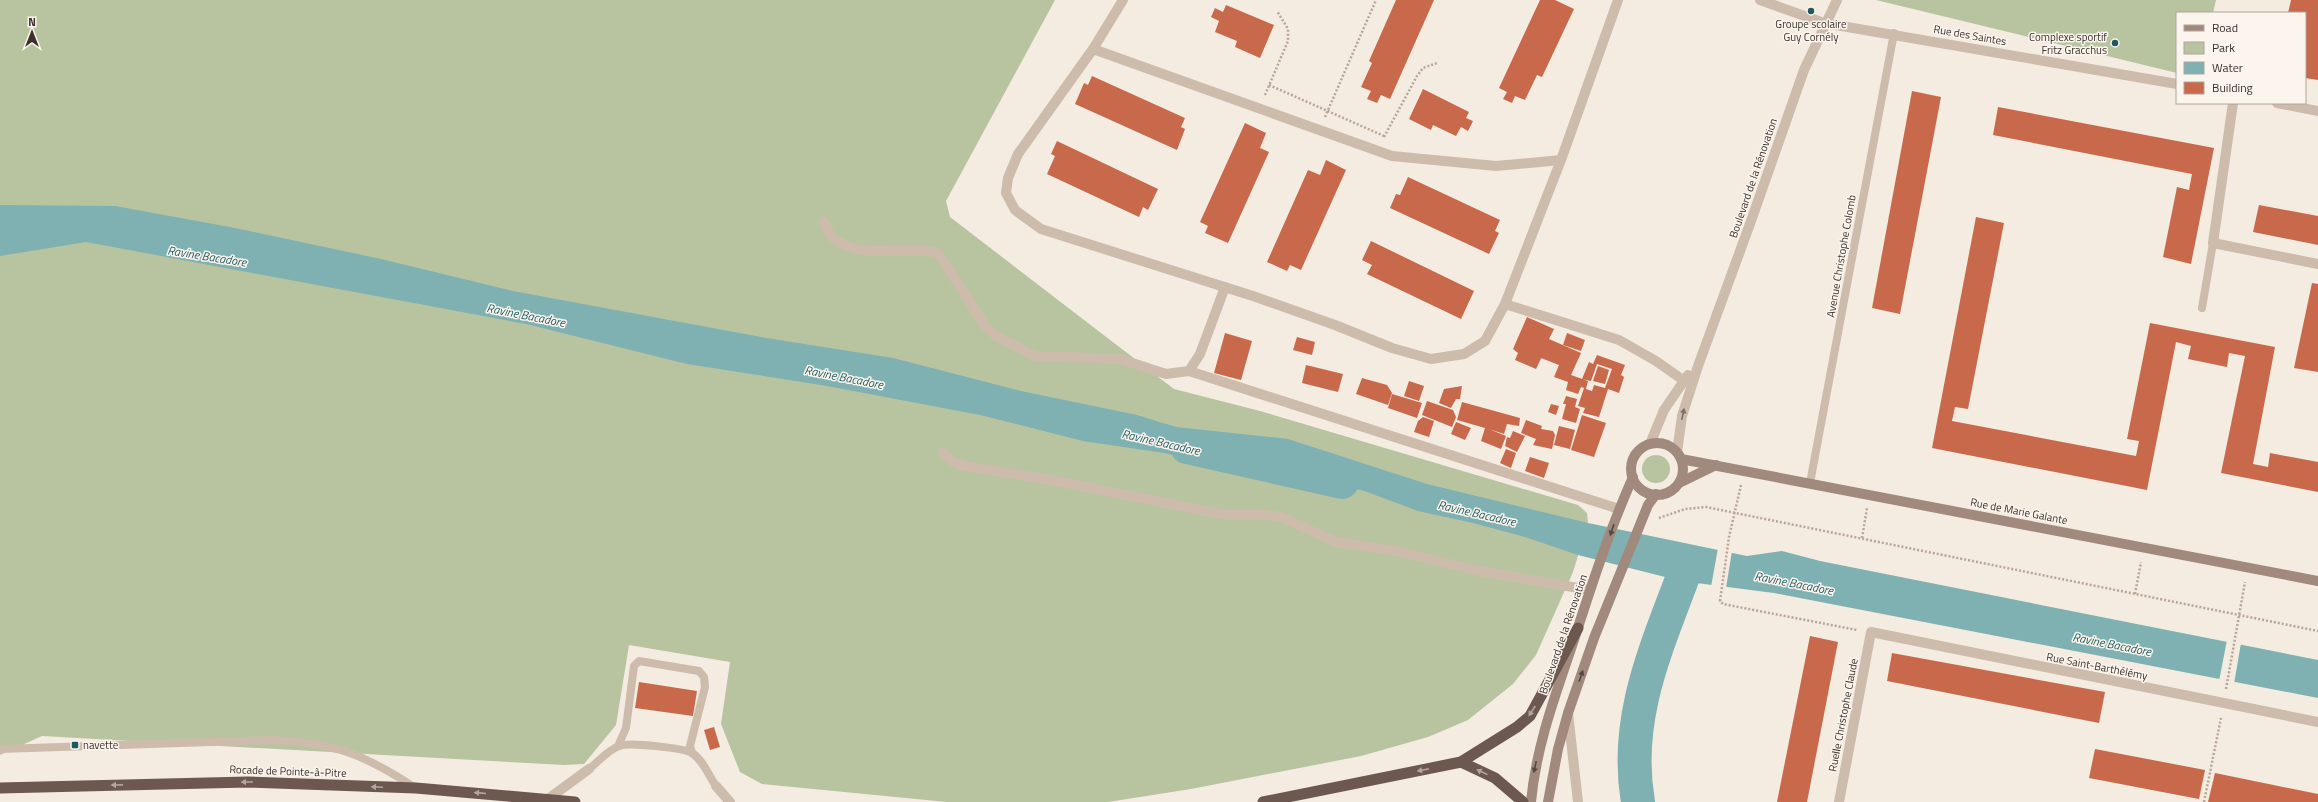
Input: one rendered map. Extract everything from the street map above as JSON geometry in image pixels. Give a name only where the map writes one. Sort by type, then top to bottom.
[{"type":"highway","points":[[1263,802],[1461,762],[1517,727],[1530,716],[1578,628]]},
{"type":"highway","points":[[1461,762],[1496,778],[1523,802]]},
{"type":"highway","name":"Rocade de Pointe-à-Pitre","points":[[0,787],[248,782],[416,788],[575,802]]},
{"type":"main road","points":[[1679,483],[1683,469],[1679,456],[1667,445],[1650,444],[1640,449],[1632,462],[1633,477],[1641,489],[1656,494],[1672,490],[1679,483],[1716,465]]},
{"type":"main road","name":"Rue de Marie Galante","points":[[1679,456],[1716,465],[2318,581]]},
{"type":"main road","name":"Boulevard de la Rénovation","points":[[1531,802],[1533,777],[1541,738],[1590,590],[1619,509],[1633,477]]},
{"type":"main road","points":[[1548,802],[1558,749],[1568,713],[1594,638],[1619,580],[1648,505],[1656,494]]},
{"type":"street","points":[[1122,0],[1093,49],[1018,154],[1008,178],[1006,193],[1015,210],[1041,228],[1225,287],[1328,322],[1392,348],[1431,359],[1464,354],[1485,341],[1505,304],[1561,160],[1618,0]]},
{"type":"street","name":"Rue des Saintes","points":[[1760,0],[1824,23],[1894,33],[2176,84]]},
{"type":"street","name":"Boulevard de la Rénovation","points":[[1679,456],[1682,416],[1698,366],[1752,221],[1804,70],[1824,23],[1837,0]]},
{"type":"street","points":[[1093,49],[1392,156],[1496,166],[1561,160]]},
{"type":"street","points":[[2232,104],[2213,243],[2318,264]]},
{"type":"street","points":[[2282,104],[2318,111]]},
{"type":"street","points":[[824,222],[832,238],[862,251],[918,249],[938,253],[986,327],[996,336],[1035,356],[1120,358],[1166,374],[1189,371],[1619,509]]},
{"type":"street","points":[[1189,371],[1200,354],[1225,287]]},
{"type":"street","points":[[1505,304],[1619,340],[1656,361],[1683,380]]},
{"type":"street","name":"Boulevard de la Rénovation","points":[[1650,444],[1664,410],[1683,380],[1698,366]]},
{"type":"street","points":[[943,453],[953,462],[964,466],[1045,479],[1226,515],[1267,515],[1281,517],[1336,542],[1402,552],[1479,571],[1590,590]]},
{"type":"street","name":"Rue Saint-Barthélémy","points":[[1871,632],[2318,722]]},
{"type":"street","name":"Ruelle Christophe Claude","points":[[1839,802],[1871,632]]},
{"type":"street","points":[[1568,713],[1578,802]]},
{"type":"street","points":[[548,800],[589,769]]},
{"type":"street","points":[[716,786],[730,802]]},
{"type":"lane","name":"Avenue Christophe Colomb","points":[[1810,482],[1894,33]]},
{"type":"lane","points":[[2202,308],[2213,243]]},
{"type":"lane","points":[[589,769],[618,746],[626,728],[634,666],[639,661],[699,671],[704,677],[705,687],[690,746],[692,753],[701,762],[716,786]]},
{"type":"lane","points":[[0,750],[273,740],[314,743],[360,756],[381,766],[416,788]]},
{"type":"lane","points":[[618,746],[629,744],[647,745],[692,753]]},
{"type":"path","points":[[1319,130],[1376,0]]},
{"type":"path","points":[[1260,108],[1288,41],[1288,29],[1277,11]]},
{"type":"path","points":[[1377,150],[1417,76],[1423,68],[1437,63]]},
{"type":"path","points":[[1269,85],[1384,136]]},
{"type":"path","points":[[1745,470],[1733,512],[1719,595],[1720,602],[1723,604],[1871,632]]},
{"type":"path","points":[[1862,538],[1869,494]]},
{"type":"path","points":[[1657,520],[1675,511],[1696,507],[1733,512],[2318,631]]},
{"type":"path","points":[[2135,594],[2144,547]]},
{"type":"path","points":[[2226,690],[2248,568]]},
{"type":"path","points":[[2204,802],[2223,704]]},
{"type":"green space","points":[[0,0],[1055,0],[946,201],[950,217],[1174,389],[1260,411],[1578,505],[1587,513],[1588,523],[1573,572],[1536,655],[1513,684],[1468,720],[1428,737],[1361,756],[1191,789],[1108,802],[947,802],[762,784],[740,772],[721,724],[730,662],[629,645],[616,725],[584,764],[564,765],[42,736],[0,755]]},
{"type":"green space","name":"Complexe sportif Fritz Gracchus","points":[[1876,0],[2216,0],[2213,12],[2176,12],[2176,73]]},
{"type":"green space","points":[[1656,455],[1666,459],[1670,469],[1666,479],[1656,483],[1646,479],[1642,469],[1646,459]]},
{"type":"water","points":[[0,205],[115,206],[230,227],[381,259],[513,291],[761,337],[893,358],[1021,391],[1137,415],[1176,427],[1288,439],[1427,484],[1588,523],[1747,556],[1782,551],[1820,561],[2318,660],[2318,698],[1774,593],[1681,581],[1578,555],[1525,537],[1473,523],[1418,511],[1367,492],[1298,472],[1232,458],[1220,466],[1164,453],[1083,441],[980,415],[827,386],[687,364],[526,324],[86,242],[0,256]]},
{"type":"pier","points":[[1718,548],[1732,551],[1726,588],[1711,587]]},
{"type":"pier","points":[[2227,640],[2241,643],[2234,684],[2219,681]]},
{"type":"building","points":[[1396,0],[1434,0],[1390,99],[1381,95],[1377,103],[1367,99],[1371,91],[1361,87],[1372,63],[1369,61]]},
{"type":"building","points":[[1540,0],[1555,0],[1574,9],[1542,77],[1537,75],[1525,100],[1515,96],[1512,103],[1503,99],[1507,92],[1499,88]]},
{"type":"building","points":[[2291,0],[2318,0],[2318,80],[2306,78],[2306,12],[2288,12]]},
{"type":"building","points":[[1226,5],[1274,25],[1260,58],[1235,47],[1237,41],[1215,32],[1219,21],[1211,17],[1215,8],[1223,12]]},
{"type":"building","points":[[1092,76],[1185,118],[1181,127],[1185,129],[1177,150],[1075,104],[1084,83],[1088,85]]},
{"type":"building","points":[[1423,89],[1469,112],[1466,118],[1473,121],[1468,131],[1461,127],[1456,136],[1433,125],[1431,130],[1409,119]]},
{"type":"building","points":[[1912,91],[1941,97],[1900,314],[1872,308]]},
{"type":"building","points":[[1998,107],[2214,148],[2191,264],[2163,257],[2177,187],[2189,190],[2192,174],[1993,135]]},
{"type":"building","points":[[1245,123],[1266,133],[1260,148],[1269,152],[1228,243],[1205,233],[1208,226],[1200,222]]},
{"type":"building","points":[[1057,141],[1158,189],[1148,210],[1143,207],[1139,217],[1047,174],[1055,156],[1051,154]]},
{"type":"building","points":[[1326,160],[1346,170],[1301,270],[1290,265],[1287,271],[1267,262],[1308,170],[1320,175]]},
{"type":"building","points":[[1408,177],[1500,220],[1495,231],[1499,233],[1489,254],[1390,208],[1396,194],[1400,195]]},
{"type":"building","points":[[2259,205],[2318,216],[2318,245],[2253,232]]},
{"type":"building","points":[[1976,217],[2004,223],[1968,409],[1955,407],[1952,421],[2136,456],[2139,441],[2127,439],[2150,323],[2275,347],[2253,464],[2268,467],[2270,453],[2318,462],[2318,492],[2221,473],[2245,356],[2229,353],[2227,367],[2188,359],[2191,346],[2176,342],[2147,490],[1932,448]]},
{"type":"building","points":[[1371,241],[1474,291],[1461,319],[1367,274],[1372,265],[1362,260]]},
{"type":"building","points":[[2312,283],[2318,284],[2318,372],[2294,368]]},
{"type":"building","points":[[1527,317],[1554,329],[1549,339],[1581,353],[1571,375],[1582,379],[1589,362],[1593,364],[1597,355],[1625,365],[1621,375],[1624,377],[1619,393],[1608,389],[1599,417],[1583,413],[1585,408],[1578,406],[1584,388],[1581,387],[1578,394],[1566,390],[1568,382],[1554,377],[1559,365],[1541,358],[1536,369],[1515,360],[1518,353],[1513,349]],"holes":[[[1597,364],[1612,369],[1605,388],[1594,385],[1592,391],[1586,389],[1588,381],[1583,379],[1591,381]]]},
{"type":"building","points":[[1225,333],[1252,341],[1241,380],[1214,373]]},
{"type":"building","points":[[1567,333],[1585,340],[1581,351],[1563,345]]},
{"type":"building","points":[[1297,337],[1315,342],[1312,355],[1293,350]]},
{"type":"building","points":[[1306,365],[1343,374],[1338,392],[1302,383]]},
{"type":"building","points":[[1598,366],[1609,370],[1605,384],[1593,381]]},
{"type":"building","points":[[1362,378],[1387,385],[1392,393],[1388,405],[1356,394]]},
{"type":"building","points":[[1409,381],[1424,386],[1419,401],[1404,396]]},
{"type":"building","points":[[1462,386],[1460,399],[1456,399],[1451,408],[1439,403],[1444,389]]},
{"type":"building","points":[[1392,394],[1422,403],[1417,418],[1388,408]]},
{"type":"building","points":[[1566,396],[1577,399],[1575,407],[1580,409],[1576,423],[1562,419],[1566,404],[1563,404]]},
{"type":"building","points":[[1427,401],[1453,410],[1456,417],[1452,427],[1422,415]]},
{"type":"building","points":[[1462,402],[1520,418],[1519,426],[1507,424],[1504,434],[1489,429],[1506,436],[1501,449],[1481,441],[1485,428],[1457,420]]},
{"type":"building","points":[[1551,404],[1559,406],[1556,415],[1548,412]]},
{"type":"building","points":[[1582,415],[1606,423],[1594,457],[1571,450]]},
{"type":"building","points":[[1423,417],[1434,421],[1429,437],[1414,432],[1418,421]]},
{"type":"building","points":[[1526,420],[1542,426],[1541,429],[1553,431],[1555,435],[1552,449],[1533,445],[1536,439],[1521,433]]},
{"type":"building","points":[[1456,422],[1471,428],[1465,440],[1451,434]]},
{"type":"building","points":[[1559,426],[1575,430],[1570,449],[1554,445]]},
{"type":"building","points":[[1513,431],[1525,436],[1517,452],[1505,446],[1507,437],[1510,438]]},
{"type":"building","points":[[1506,449],[1516,453],[1511,468],[1500,463]]},
{"type":"building","points":[[1530,457],[1549,463],[1544,478],[1525,471]]},
{"type":"building","points":[[1810,636],[1838,642],[1807,802],[1777,802]]},
{"type":"building","points":[[1892,653],[2105,692],[2099,723],[1887,681]]},
{"type":"building","points":[[639,682],[697,691],[693,716],[635,708]]},
{"type":"building","points":[[714,727],[720,747],[710,750],[704,730]]},
{"type":"building","points":[[2095,749],[2205,770],[2199,799],[2089,778]]},
{"type":"building","points":[[2215,773],[2318,794],[2318,802],[2208,802]]},
{"type":"waterway","name":"Ravine Bacadore","points":[[1187,447],[1342,482]]},
{"type":"waterway","points":[[1638,802],[1635,770],[1635,739],[1646,680],[1655,651],[1688,563]]},
{"type":"place","name":"Groupe scolaire Guy Cornély","points":[[1811,11]]},
{"type":"place","name":"Complexe sportif Fritz Gracchus","points":[[2115,43]]},
{"type":"place","name":"navette","points":[[75,745]]}]
